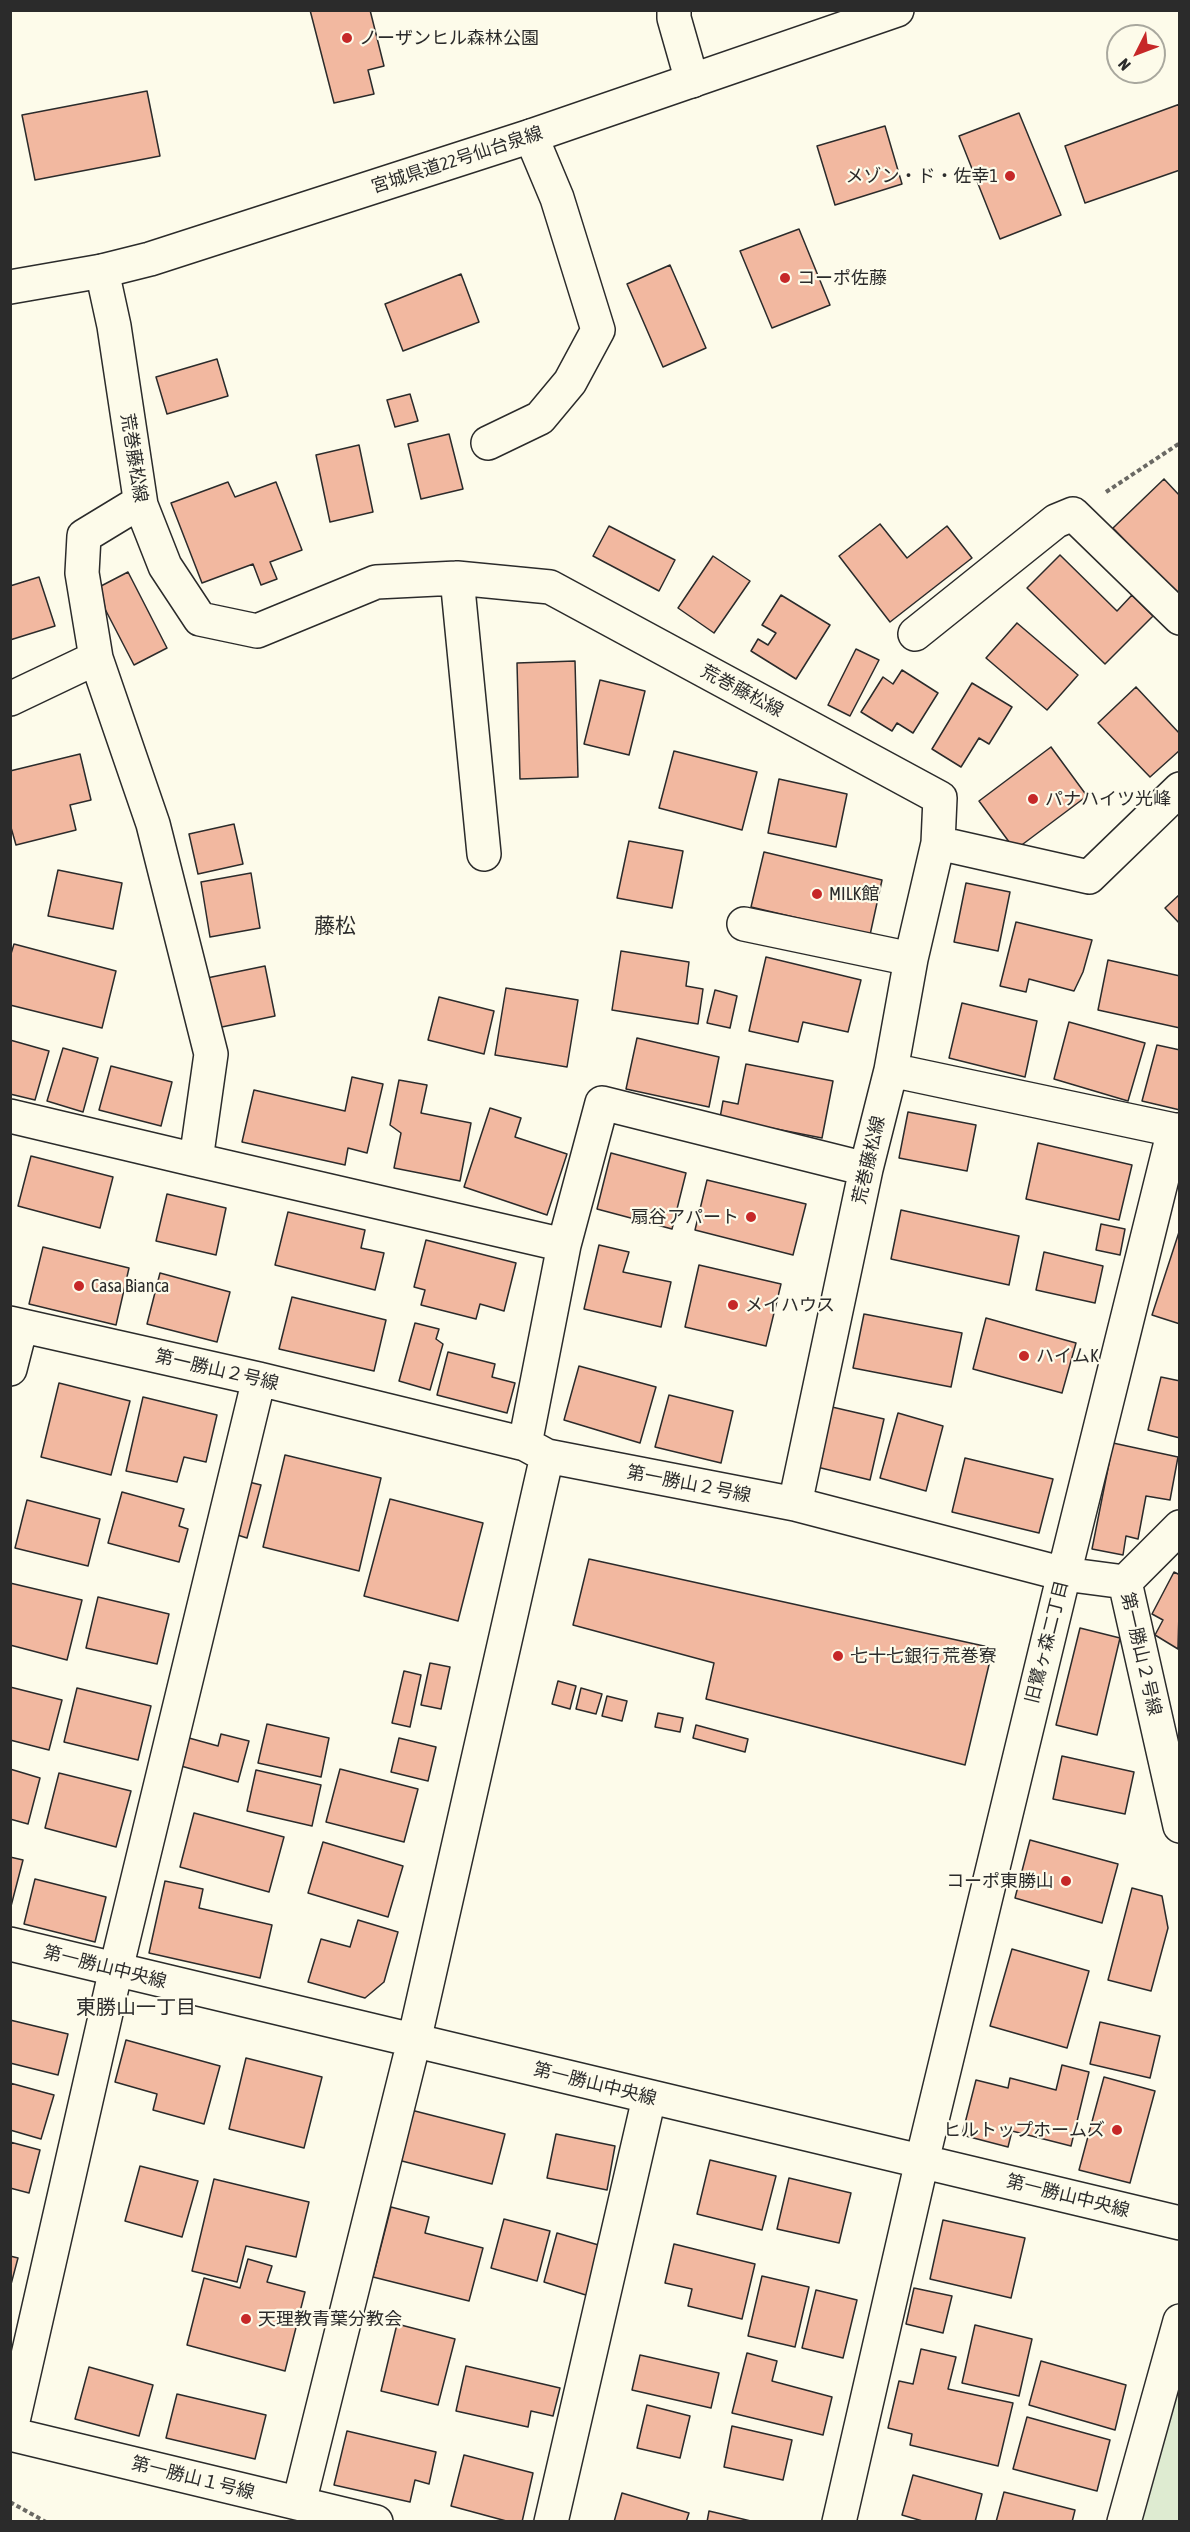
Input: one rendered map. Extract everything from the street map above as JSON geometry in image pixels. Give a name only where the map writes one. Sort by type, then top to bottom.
[{"type":"street","points":[[674,10],[674,18],[692,81]]},
{"type":"street","name":"宮城県道22号仙台泉線","points":[[10,287],[102,271],[150,259],[531,136],[897,10]]},
{"type":"street","points":[[488,443],[540,418],[570,382],[598,330],[557,198],[531,136]]},
{"type":"street","name":"荒巻藤松線","points":[[102,271],[114,326],[140,502],[165,566],[200,619],[257,631],[376,582],[457,578],[550,587],[940,798],[938,843],[911,959],[891,1070],[866,1169],[795,1504]]},
{"type":"street","points":[[140,502],[84,536],[82,573],[96,658],[153,824],[211,1054],[196,1160]]},
{"type":"street","points":[[915,634],[1056,521],[1073,514],[1179,618]]},
{"type":"street","points":[[457,578],[484,854]]},
{"type":"street","points":[[10,699],[96,658]]},
{"type":"street","points":[[938,843],[1089,877],[1179,789]]},
{"type":"street","points":[[744,924],[911,959]]},
{"type":"street","points":[[891,1070],[1177,1130]]},
{"type":"street","points":[[299,2503],[414,2041],[536,1450],[564,1245],[602,1103],[866,1169]]},
{"type":"street","points":[[10,1116],[564,1245]]},
{"type":"street","name":"旧鷺ヶ森二丁目","points":[[839,2522],[922,2161],[1064,1574],[1177,1130]]},
{"type":"street","points":[[10,1369],[16,1324]]},
{"type":"street","name":"第一勝山２号線","points":[[16,1324],[259,1379],[536,1450],[795,1504],[1064,1574],[1125,1582],[1179,1826]]},
{"type":"street","points":[[10,2434],[116,1969],[259,1379]]},
{"type":"street","points":[[1125,1582],[1179,1527]]},
{"type":"street","name":"第一勝山中央線","points":[[10,1944],[1179,2223]]},
{"type":"street","points":[[551,2522],[649,2097]]},
{"type":"street","points":[[1124,2522],[1179,2321]]},
{"type":"street","name":"第一勝山１号線","points":[[10,2434],[376,2522]]},
{"type":"path","points":[[1073,514],[1179,443]]},
{"type":"path","points":[[10,2502],[46,2522]]},
{"type":"green space","points":[[1179,2374],[1179,2521],[1137,2522]]},
{"type":"building","name":"ノーザンヒル森林公園","points":[[310,10],[370,10],[384,66],[368,70],[374,94],[334,103]]},
{"type":"building","points":[[147,91],[160,156],[35,180],[22,115]]},
{"type":"building","points":[[1180,104],[1180,170],[1085,203],[1065,146]]},
{"type":"building","name":"メゾン・ド・佐幸1","points":[[1019,113],[1061,215],[1000,239],[959,136]]},
{"type":"building","points":[[885,126],[902,184],[835,205],[817,146]]},
{"type":"building","name":"コーポ佐藤","points":[[799,229],[830,305],[772,328],[740,251]]},
{"type":"building","points":[[670,265],[706,348],[663,367],[627,284]]},
{"type":"building","points":[[461,274],[479,322],[403,351],[385,304]]},
{"type":"building","points":[[217,359],[228,396],[167,414],[156,377]]},
{"type":"building","points":[[410,394],[418,421],[395,427],[387,400]]},
{"type":"building","points":[[449,434],[463,489],[421,499],[408,444]]},
{"type":"building","points":[[359,445],[373,512],[330,522],[316,455]]},
{"type":"building","points":[[1164,479],[1180,496],[1180,593],[1177,595],[1113,528]]},
{"type":"building","points":[[228,482],[235,497],[276,482],[302,550],[270,562],[277,579],[261,585],[253,564],[202,583],[171,503]]},
{"type":"building","points":[[880,524],[907,558],[947,526],[972,558],[890,622],[839,556]]},
{"type":"building","points":[[609,526],[675,560],[659,591],[593,556]]},
{"type":"building","points":[[1060,555],[1117,611],[1132,595],[1153,616],[1105,664],[1027,588]]},
{"type":"building","points":[[713,556],[750,581],[714,633],[678,608]]},
{"type":"building","points":[[128,572],[167,648],[134,665],[105,609],[101,586]]},
{"type":"building","points":[[39,577],[55,626],[10,640],[10,586]]},
{"type":"building","points":[[781,595],[830,625],[796,679],[751,651],[758,639],[768,645],[776,633],[762,625]]},
{"type":"building","points":[[1017,623],[1078,675],[1047,710],[986,658]]},
{"type":"building","points":[[856,649],[879,660],[850,716],[828,705]]},
{"type":"building","points":[[575,661],[578,777],[520,779],[517,663]]},
{"type":"building","points":[[902,670],[938,693],[913,733],[897,723],[892,731],[861,712],[883,677],[893,684]]},
{"type":"building","points":[[600,680],[645,691],[629,755],[584,744]]},
{"type":"building","points":[[972,683],[1012,707],[989,744],[979,738],[961,767],[932,749]]},
{"type":"building","points":[[1136,687],[1180,734],[1180,750],[1150,777],[1098,723]]},
{"type":"building","name":"パナハイツ光峰","points":[[1051,747],[1087,796],[1015,850],[979,801]]},
{"type":"building","points":[[674,751],[757,772],[742,830],[659,808]]},
{"type":"building","points":[[80,754],[91,800],[70,805],[76,830],[16,845],[10,824],[10,771]]},
{"type":"building","points":[[779,779],[847,794],[836,847],[768,833]]},
{"type":"building","points":[[234,824],[243,864],[198,874],[189,834]]},
{"type":"building","points":[[629,841],[683,851],[672,908],[617,898]]},
{"type":"building","name":"MILK館","points":[[764,852],[882,880],[870,935],[751,907]]},
{"type":"building","points":[[58,870],[122,883],[113,929],[48,916]]},
{"type":"building","points":[[251,873],[260,928],[210,937],[201,882]]},
{"type":"building","points":[[966,883],[1010,892],[998,951],[954,942]]},
{"type":"building","points":[[1180,894],[1180,924],[1165,908]]},
{"type":"building","points":[[1016,922],[1092,940],[1083,972],[1074,991],[1029,979],[1026,992],[1000,986]]},
{"type":"building","points":[[14,944],[116,971],[102,1028],[10,1005],[10,957]]},
{"type":"building","points":[[621,951],[689,962],[686,986],[703,989],[698,1024],[612,1010]]},
{"type":"building","points":[[766,957],[861,980],[848,1032],[803,1022],[798,1042],[749,1031]]},
{"type":"building","points":[[1108,960],[1180,976],[1180,1028],[1098,1010]]},
{"type":"building","points":[[265,966],[275,1016],[217,1028],[207,978]]},
{"type":"building","points":[[506,988],[578,1000],[567,1067],[495,1055]]},
{"type":"building","points":[[715,990],[737,996],[730,1028],[707,1023]]},
{"type":"building","points":[[439,997],[494,1011],[484,1054],[428,1040]]},
{"type":"building","points":[[962,1003],[1037,1021],[1025,1077],[949,1058]]},
{"type":"building","points":[[1069,1022],[1145,1043],[1128,1101],[1054,1079]]},
{"type":"building","points":[[637,1038],[719,1057],[709,1107],[626,1089]]},
{"type":"building","points":[[10,1040],[49,1051],[35,1100],[10,1094]]},
{"type":"building","points":[[1157,1045],[1180,1050],[1180,1110],[1142,1101]]},
{"type":"building","points":[[63,1048],[98,1058],[83,1112],[47,1101]]},
{"type":"building","points":[[746,1064],[833,1081],[822,1138],[720,1118],[723,1101],[738,1104]]},
{"type":"building","points":[[111,1066],[172,1082],[161,1126],[99,1110]]},
{"type":"building","points":[[352,1077],[383,1084],[367,1153],[348,1148],[345,1165],[242,1142],[254,1090],[345,1111]]},
{"type":"building","points":[[399,1080],[427,1085],[421,1113],[471,1123],[460,1181],[394,1168],[401,1133],[390,1125]]},
{"type":"building","points":[[490,1108],[521,1118],[515,1137],[567,1154],[547,1215],[464,1187]]},
{"type":"building","points":[[908,1112],[976,1125],[967,1171],[899,1158]]},
{"type":"building","points":[[1038,1143],[1132,1165],[1119,1220],[1026,1199]]},
{"type":"building","points":[[611,1153],[686,1173],[672,1229],[597,1209]]},
{"type":"building","points":[[31,1156],[113,1177],[100,1228],[18,1206]]},
{"type":"building","name":"扇谷アパート","points":[[707,1180],[806,1204],[793,1255],[695,1230]]},
{"type":"building","points":[[167,1194],[226,1208],[216,1255],[156,1241]]},
{"type":"building","points":[[901,1210],[1019,1236],[1009,1285],[891,1259]]},
{"type":"building","points":[[288,1212],[365,1230],[361,1248],[384,1253],[375,1290],[275,1265]]},
{"type":"building","points":[[1101,1224],[1125,1229],[1120,1255],[1096,1250]]},
{"type":"building","points":[[1180,1229],[1180,1324],[1152,1315]]},
{"type":"building","points":[[426,1240],[516,1263],[504,1311],[480,1304],[476,1319],[421,1305],[425,1290],[414,1287]]},
{"type":"building","points":[[599,1245],[629,1252],[623,1272],[671,1282],[661,1327],[584,1309]]},
{"type":"building","name":"Casa Bianca","points":[[43,1247],[129,1268],[116,1325],[29,1304]]},
{"type":"building","points":[[1044,1252],[1103,1266],[1095,1303],[1036,1290]]},
{"type":"building","name":"メイハウス","points":[[699,1265],[781,1284],[766,1346],[685,1327]]},
{"type":"building","points":[[160,1273],[230,1292],[217,1342],[147,1324]]},
{"type":"building","points":[[292,1297],[386,1320],[374,1371],[279,1349]]},
{"type":"building","points":[[864,1314],[962,1333],[951,1387],[853,1368]]},
{"type":"building","name":"ハイムK","points":[[986,1318],[1076,1343],[1062,1393],[973,1369]]},
{"type":"building","points":[[415,1323],[439,1329],[436,1339],[443,1344],[430,1390],[399,1381]]},
{"type":"building","points":[[448,1352],[495,1364],[492,1377],[515,1383],[507,1413],[437,1395]]},
{"type":"building","points":[[579,1366],[656,1387],[640,1443],[564,1420]]},
{"type":"building","points":[[1161,1377],[1180,1381],[1180,1438],[1148,1430]]},
{"type":"building","points":[[59,1383],[130,1401],[111,1475],[41,1457]]},
{"type":"building","points":[[669,1395],[733,1411],[721,1463],[655,1447]]},
{"type":"building","points":[[143,1397],[217,1415],[206,1462],[184,1457],[177,1482],[126,1471]]},
{"type":"building","points":[[832,1407],[884,1419],[870,1480],[817,1467]]},
{"type":"building","points":[[898,1413],[943,1426],[926,1491],[880,1478]]},
{"type":"building","points":[[1113,1443],[1178,1457],[1170,1500],[1146,1496],[1138,1539],[1126,1536],[1123,1555],[1092,1549]]},
{"type":"building","points":[[285,1455],[381,1478],[359,1571],[263,1547]]},
{"type":"building","points":[[965,1458],[1053,1479],[1039,1533],[952,1512]]},
{"type":"building","points":[[245,1481],[261,1485],[247,1538],[231,1533]]},
{"type":"building","points":[[122,1492],[184,1509],[179,1526],[188,1529],[179,1562],[108,1543]]},
{"type":"building","points":[[390,1499],[483,1523],[458,1621],[364,1596]]},
{"type":"building","points":[[27,1500],[100,1519],[88,1566],[15,1548]]},
{"type":"building","name":"七十七銀行 荒巻寮","points":[[589,1559],[993,1648],[965,1765],[706,1699],[714,1663],[573,1625]]},
{"type":"building","points":[[1174,1572],[1180,1575],[1178,1649],[1155,1635],[1163,1620],[1152,1614]]},
{"type":"building","points":[[10,1583],[82,1600],[67,1660],[10,1645]]},
{"type":"building","points":[[98,1597],[169,1614],[157,1664],[86,1648]]},
{"type":"building","points":[[1080,1628],[1120,1638],[1097,1735],[1056,1725]]},
{"type":"building","points":[[430,1663],[450,1667],[441,1709],[421,1705]]},
{"type":"building","points":[[404,1671],[421,1675],[410,1727],[392,1723]]},
{"type":"building","points":[[558,1681],[576,1686],[570,1709],[552,1704]]},
{"type":"building","points":[[10,1687],[62,1700],[49,1750],[10,1740]]},
{"type":"building","points":[[77,1688],[151,1706],[138,1760],[64,1742]]},
{"type":"building","points":[[581,1688],[602,1694],[596,1714],[576,1709]]},
{"type":"building","points":[[607,1696],[627,1701],[622,1721],[602,1716]]},
{"type":"building","points":[[658,1713],[683,1718],[680,1732],[655,1727]]},
{"type":"building","points":[[267,1724],[329,1738],[321,1777],[258,1763]]},
{"type":"building","points":[[696,1725],[748,1739],[745,1752],[693,1738]]},
{"type":"building","points":[[221,1734],[249,1741],[238,1782],[181,1766],[189,1738],[218,1746]]},
{"type":"building","points":[[399,1738],[436,1747],[428,1781],[391,1772]]},
{"type":"building","points":[[1062,1756],[1134,1772],[1125,1814],[1053,1799]]},
{"type":"building","points":[[10,1769],[40,1778],[28,1824],[10,1819]]},
{"type":"building","points":[[340,1769],[418,1789],[404,1842],[326,1822]]},
{"type":"building","points":[[256,1770],[321,1785],[312,1826],[247,1811]]},
{"type":"building","points":[[59,1773],[131,1791],[116,1847],[45,1828]]},
{"type":"building","points":[[194,1813],[284,1837],[269,1892],[180,1867]]},
{"type":"building","name":"コーポ東勝山","points":[[1030,1840],[1118,1864],[1102,1923],[1015,1898]]},
{"type":"building","points":[[323,1842],[403,1866],[388,1917],[308,1893]]},
{"type":"building","points":[[10,1857],[23,1860],[10,1910]]},
{"type":"building","points":[[35,1879],[106,1897],[95,1942],[24,1924]]},
{"type":"building","points":[[165,1881],[203,1889],[199,1908],[272,1925],[260,1978],[149,1953]]},
{"type":"building","points":[[1132,1888],[1162,1896],[1168,1928],[1151,1991],[1108,1980]]},
{"type":"building","points":[[358,1920],[398,1932],[384,1982],[365,1998],[308,1982],[321,1939],[350,1947]]},
{"type":"building","points":[[1012,1949],[1089,1971],[1067,2048],[990,2026]]},
{"type":"building","points":[[10,2020],[68,2034],[58,2075],[10,2063]]},
{"type":"building","points":[[1100,2022],[1160,2036],[1150,2078],[1090,2064]]},
{"type":"building","points":[[126,2040],[220,2066],[204,2124],[153,2110],[157,2094],[115,2082]]},
{"type":"building","points":[[246,2058],[322,2077],[304,2148],[229,2129]]},
{"type":"building","points":[[1062,2065],[1089,2072],[1071,2146],[1012,2131],[1008,2147],[962,2135],[976,2080],[1008,2088],[1010,2078],[1056,2090]]},
{"type":"building","name":"ヒルトップホームズ","points":[[1104,2077],[1155,2091],[1130,2183],[1079,2170]]},
{"type":"building","points":[[10,2083],[54,2095],[41,2139],[10,2130]]},
{"type":"building","points":[[411,2110],[505,2134],[492,2184],[398,2160]]},
{"type":"building","points":[[556,2134],[615,2146],[607,2190],[547,2178]]},
{"type":"building","points":[[10,2142],[40,2150],[29,2193],[10,2188]]},
{"type":"building","points":[[710,2160],[776,2176],[762,2230],[697,2214]]},
{"type":"building","points":[[140,2166],[198,2181],[182,2237],[125,2221]]},
{"type":"building","points":[[789,2178],[851,2193],[839,2243],[777,2229]]},
{"type":"building","points":[[214,2179],[309,2202],[296,2257],[246,2246],[237,2282],[192,2271]]},
{"type":"building","points":[[391,2207],[429,2217],[425,2233],[483,2248],[469,2301],[373,2277]]},
{"type":"building","points":[[504,2219],[550,2231],[537,2281],[491,2268]]},
{"type":"building","points":[[943,2220],[1025,2238],[1011,2298],[930,2279]]},
{"type":"building","points":[[557,2233],[602,2246],[589,2296],[544,2282]]},
{"type":"building","points":[[674,2244],[755,2264],[742,2319],[688,2306],[692,2289],[665,2283]]},
{"type":"building","points":[[10,2256],[18,2258],[10,2288]]},
{"type":"building","name":"天理教青葉分教会","points":[[248,2259],[272,2266],[267,2282],[305,2292],[285,2371],[187,2345],[204,2278],[240,2288]]},
{"type":"building","points":[[762,2276],[809,2287],[795,2347],[748,2336]]},
{"type":"building","points":[[914,2288],[952,2296],[943,2333],[906,2324]]},
{"type":"building","points":[[816,2290],[857,2300],[843,2358],[802,2348]]},
{"type":"building","points":[[397,2324],[455,2339],[438,2405],[381,2391]]},
{"type":"building","points":[[975,2325],[1032,2339],[1019,2396],[962,2383]]},
{"type":"building","points":[[921,2349],[956,2357],[948,2389],[1013,2403],[998,2466],[910,2445],[912,2434],[888,2428],[899,2381],[913,2384]]},
{"type":"building","points":[[747,2353],[777,2361],[772,2381],[832,2397],[823,2435],[732,2413]]},
{"type":"building","points":[[640,2355],[719,2373],[711,2408],[632,2390]]},
{"type":"building","points":[[1041,2361],[1126,2385],[1115,2430],[1029,2405]]},
{"type":"building","points":[[466,2366],[560,2388],[553,2416],[531,2411],[528,2427],[456,2411]]},
{"type":"building","points":[[89,2367],[153,2385],[139,2436],[75,2419]]},
{"type":"building","points":[[177,2394],[266,2415],[255,2459],[166,2438]]},
{"type":"building","points":[[647,2405],[690,2416],[680,2458],[637,2448]]},
{"type":"building","points":[[1027,2417],[1110,2440],[1097,2491],[1013,2469]]},
{"type":"building","points":[[732,2426],[792,2440],[783,2480],[724,2467]]},
{"type":"building","points":[[347,2431],[436,2452],[429,2484],[415,2480],[410,2502],[334,2485]]},
{"type":"building","points":[[464,2455],[533,2473],[522,2522],[510,2522],[451,2506]]},
{"type":"building","points":[[913,2475],[982,2494],[975,2522],[926,2522],[902,2515]]},
{"type":"building","points":[[1004,2492],[1075,2510],[1072,2522],[996,2522]]},
{"type":"building","points":[[622,2493],[689,2513],[686,2522],[614,2522]]},
{"type":"building","points":[[709,2511],[755,2522],[707,2522]]},
{"type":"place","name":"ノーザンヒル森林公園","points":[[347,38]]},
{"type":"place","name":"メゾン・ド・佐幸1","points":[[1010,176]]},
{"type":"place","name":"コーポ佐藤","points":[[785,278]]},
{"type":"place","name":"パナハイツ光峰","points":[[1033,799]]},
{"type":"place","name":"MILK館","points":[[817,894]]},
{"type":"place","name":"扇谷アパート","points":[[751,1217]]},
{"type":"place","name":"Casa Bianca","points":[[79,1286]]},
{"type":"place","name":"メイハウス","points":[[733,1305]]},
{"type":"place","name":"ハイムK","points":[[1024,1356]]},
{"type":"place","name":"七十七銀行 荒巻寮","points":[[838,1656]]},
{"type":"place","name":"コーポ東勝山","points":[[1066,1881]]},
{"type":"place","name":"ヒルトップホームズ","points":[[1117,2130]]},
{"type":"place","name":"天理教青葉分教会","points":[[246,2319]]},
{"type":"district","name":"藤松","points":[[335,926]]},
{"type":"district","name":"東勝山一丁目","points":[[136,2008]]}]
